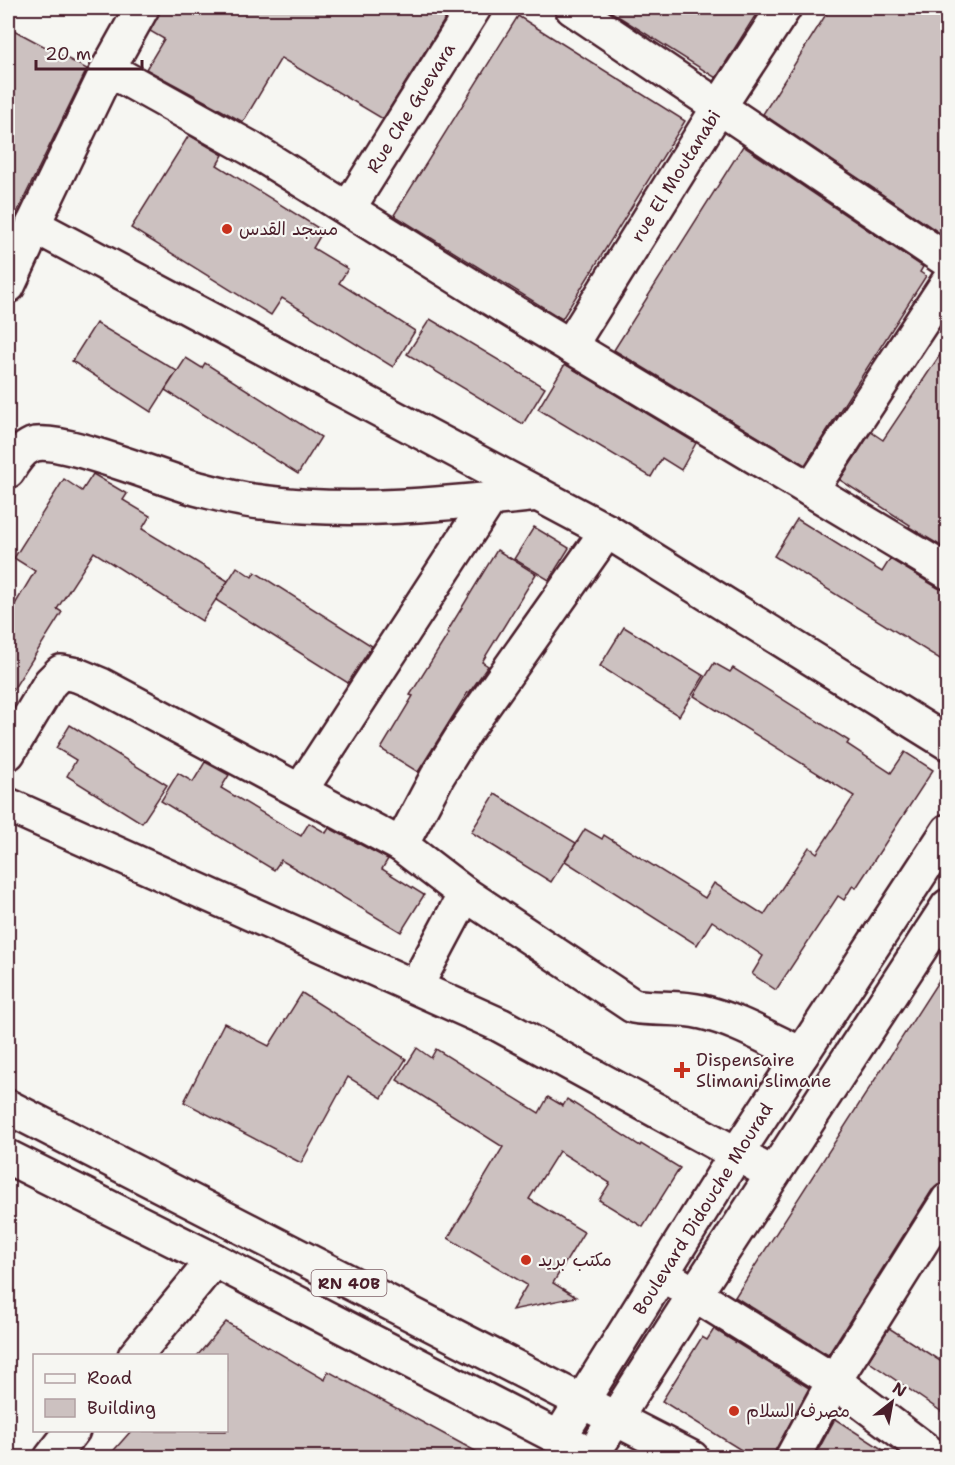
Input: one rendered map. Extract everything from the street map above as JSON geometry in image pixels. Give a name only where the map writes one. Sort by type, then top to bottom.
[{"type":"street","points":[[8,286],[22,237],[108,69],[142,8]]},
{"type":"street","name":"Rue Che Guevara","points":[[348,209],[474,8]]},
{"type":"street","points":[[572,8],[948,261]]},
{"type":"street","name":"rue El Moutanabi","points":[[570,346],[719,107],[784,8]]},
{"type":"street","points":[[108,69],[250,148],[570,346],[948,572]]},
{"type":"street","points":[[22,237],[538,494],[607,531],[948,743]]},
{"type":"street","points":[[811,490],[948,282]]},
{"type":"street","points":[[8,471],[16,458],[33,445],[49,444],[81,450],[197,488],[260,502],[321,507],[377,506],[453,503],[538,494]]},
{"type":"street","points":[[300,791],[490,499]]},
{"type":"street","points":[[401,845],[437,777],[465,732],[607,531]]},
{"type":"street","points":[[8,753],[50,683],[61,672],[77,675],[101,685],[401,845],[465,894],[633,1006],[650,1009],[684,1008],[704,1012],[802,1054]]},
{"type":"street","points":[[8,805],[500,1025],[773,1174]]},
{"type":"street","name":"Boulevard Didouche Mourad","points":[[559,1438],[737,1153],[948,831]]},
{"type":"street","points":[[416,986],[465,894]]},
{"type":"street","name":"Boulevard Didouche Mourad","points":[[596,1456],[615,1419],[695,1294],[948,906]]},
{"type":"street","name":"RN 40B","points":[[8,1107],[692,1458]]},
{"type":"street","name":"RN 40B","points":[[8,1157],[596,1456]]},
{"type":"street","points":[[792,1458],[834,1381],[948,1200]]},
{"type":"street","points":[[137,1354],[214,1260]]},
{"type":"street","points":[[662,1274],[834,1381],[936,1458]]},
{"type":"street","points":[[51,1458],[72,1432]]},
{"type":"building","points":[[161,8],[452,8],[383,119],[281,58],[243,122],[146,69],[164,39],[150,31]]},
{"type":"building","points":[[605,8],[760,8],[716,78]]},
{"type":"building","points":[[830,8],[948,8],[948,228],[943,235],[763,114]]},
{"type":"building","points":[[518,16],[685,121],[562,319],[394,215]]},
{"type":"building","points":[[8,27],[87,69],[8,231]]},
{"type":"building","name":"مسجد القدس","points":[[189,135],[223,155],[217,165],[323,231],[313,248],[348,269],[339,283],[415,331],[393,367],[282,298],[271,315],[131,228]]},
{"type":"building","points":[[743,146],[923,267],[920,272],[926,276],[805,465],[614,350]]},
{"type":"building","points":[[430,319],[545,388],[523,424],[407,354]]},
{"type":"building","points":[[96,323],[177,371],[151,412],[72,361]]},
{"type":"building","points":[[948,343],[948,550],[909,527],[910,525],[840,480],[871,432],[883,440]]},
{"type":"building","points":[[186,358],[202,368],[205,363],[321,437],[298,474],[165,390]]},
{"type":"building","points":[[565,364],[696,443],[681,470],[662,458],[651,477],[538,409]]},
{"type":"building","points":[[93,474],[127,494],[123,500],[150,516],[142,529],[228,581],[202,621],[94,552],[57,609],[62,612],[8,698],[8,616],[35,571],[14,558],[64,479],[82,491]]},
{"type":"building","points":[[797,519],[882,572],[890,559],[938,588],[948,591],[948,664],[774,556]]},
{"type":"building","points":[[534,527],[569,548],[549,580],[514,559]]},
{"type":"building","points":[[497,550],[536,574],[482,662],[488,666],[468,692],[418,772],[381,749],[413,696],[410,695]]},
{"type":"building","points":[[237,567],[252,577],[255,572],[372,646],[348,683],[216,600]]},
{"type":"building","points":[[624,627],[704,676],[679,716],[600,666]]},
{"type":"building","points":[[714,663],[730,672],[733,668],[849,741],[847,744],[891,773],[905,752],[933,770],[856,888],[853,885],[844,900],[838,896],[776,990],[752,974],[763,956],[712,921],[697,945],[565,861],[585,829],[602,839],[604,835],[705,898],[714,883],[764,915],[809,847],[817,853],[854,796],[694,696]]},
{"type":"building","points":[[70,725],[167,785],[142,823],[67,776],[76,760],[56,748]]},
{"type":"building","points":[[205,762],[229,775],[221,788],[301,836],[309,823],[326,833],[329,828],[388,859],[382,869],[424,895],[401,932],[281,860],[274,870],[161,801],[178,773],[193,782]]},
{"type":"building","points":[[495,794],[576,843],[551,882],[471,832]]},
{"type":"building","points":[[948,966],[948,1175],[943,1183],[932,1190],[828,1355],[735,1297]]},
{"type":"building","points":[[302,993],[406,1059],[382,1098],[348,1077],[301,1163],[184,1102],[224,1023],[269,1046]]},
{"type":"building","points":[[417,1048],[431,1058],[436,1049],[539,1113],[548,1097],[563,1106],[567,1099],[640,1146],[641,1144],[680,1168],[643,1227],[599,1200],[610,1183],[559,1151],[529,1199],[584,1232],[553,1283],[576,1297],[512,1310],[527,1285],[448,1238],[503,1147],[397,1080]]},
{"type":"building","points":[[226,1322],[325,1380],[328,1371],[488,1458],[107,1458],[130,1432],[228,1432],[228,1354],[199,1354]]},
{"type":"building","points":[[889,1328],[948,1366],[948,1416],[868,1361]]},
{"type":"building","points":[[714,1329],[809,1388],[773,1458],[754,1458],[662,1401],[702,1337],[707,1340]]},
{"type":"building","points":[[835,1419],[896,1458],[814,1458]]},
{"type":"place","name":"مسجد القدس","points":[[227,229]]},
{"type":"place","name":"Dispensaire Slimani slimane","points":[[682,1070]]},
{"type":"place","name":"مكتب بريد","points":[[526,1260]]},
{"type":"place","name":"مصرف السلام","points":[[734,1411]]}]
